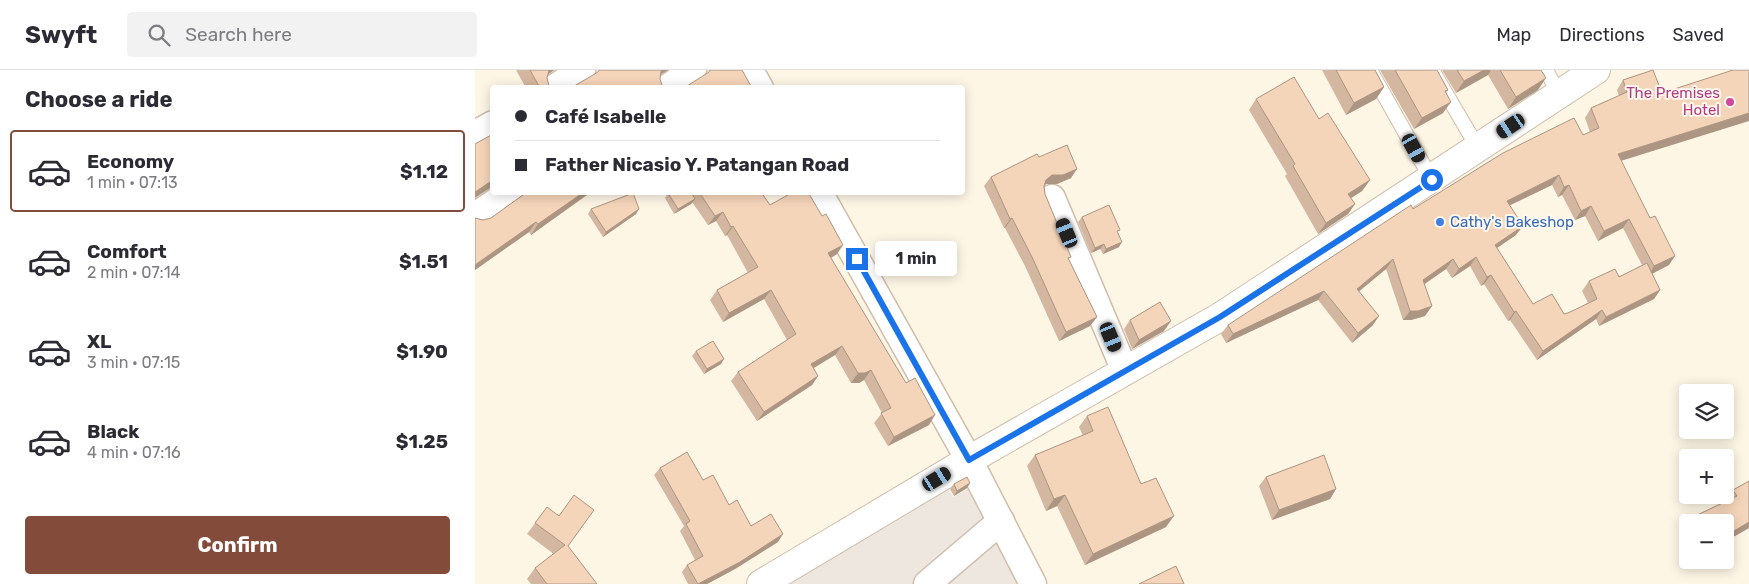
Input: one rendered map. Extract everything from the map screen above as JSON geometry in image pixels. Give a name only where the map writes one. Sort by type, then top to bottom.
[{"type":"street","points":[[559,85],[582,70]]},
{"type":"street","points":[[671,85],[693,70]]},
{"type":"street","points":[[750,70],[758,85]]},
{"type":"street","points":[[761,584],[969,460],[1220,317],[1432,180],[1596,70]]},
{"type":"street","points":[[475,134],[490,126]]},
{"type":"street","points":[[475,216],[506,195]]},
{"type":"street","points":[[821,195],[969,460],[1033,584]]},
{"type":"street","points":[[1052,198],[1125,371]]},
{"type":"street","points":[[927,584],[1001,521]]},
{"type":"lane","points":[[1370,70],[1432,180]]},
{"type":"lane","points":[[1433,70],[1478,148]]},
{"type":"lane","points":[[1546,70],[1559,94]]},
{"type":"shaded area","points":[[944,481],[953,497],[974,486],[1025,584],[789,584],[785,576]]},
{"type":"building","points":[[530,70],[549,70],[547,78],[549,85],[538,85]]},
{"type":"building","points":[[599,70],[662,70],[660,79],[662,85],[576,85]]},
{"type":"building","points":[[710,70],[742,70],[750,85],[689,85]]},
{"type":"building","points":[[1336,70],[1375,70],[1384,87],[1354,103]]},
{"type":"building","points":[[1395,70],[1437,70],[1448,90],[1445,91],[1451,102],[1422,118]]},
{"type":"building","points":[[1457,70],[1484,70],[1464,81]]},
{"type":"building","points":[[1500,70],[1541,70],[1546,78],[1516,97]]},
{"type":"building","points":[[1653,70],[1662,93],[1733,70],[1749,70],[1749,113],[1618,154],[1650,218],[1655,216],[1675,256],[1654,266],[1629,219],[1604,231],[1591,206],[1581,211],[1569,185],[1564,187],[1559,175],[1507,201],[1523,226],[1495,245],[1533,304],[1552,294],[1564,314],[1597,299],[1589,281],[1615,269],[1619,277],[1647,263],[1660,290],[1606,317],[1602,310],[1543,351],[1516,311],[1514,312],[1491,275],[1487,277],[1476,257],[1459,269],[1453,259],[1423,280],[1432,306],[1418,311],[1410,311],[1393,259],[1357,289],[1379,316],[1358,333],[1324,291],[1233,334],[1228,325],[1411,205],[1413,209],[1503,153],[1574,118],[1583,135],[1599,128],[1591,108],[1627,92],[1623,80]]},
{"type":"building","points":[[1294,77],[1319,119],[1328,113],[1370,180],[1348,194],[1355,204],[1326,223],[1293,166],[1295,164],[1256,99]]},
{"type":"building","points":[[490,136],[490,182],[475,192],[475,144]]},
{"type":"building","points":[[1067,145],[1077,169],[1063,175],[1052,175],[1046,180],[1044,186],[1045,194],[1071,257],[1068,258],[1097,317],[1066,332],[1032,257],[1012,218],[1010,219],[991,177],[1037,154],[1039,157]]},
{"type":"building","points":[[523,195],[580,195],[538,224],[536,222],[475,265],[475,218],[483,220],[491,218]]},
{"type":"building","points":[[628,195],[634,195],[639,209],[606,232],[591,209]]},
{"type":"building","points":[[669,195],[693,195],[695,199],[678,209]]},
{"type":"building","points":[[701,195],[763,195],[770,205],[788,195],[810,195],[822,216],[826,214],[843,245],[828,253],[906,383],[915,378],[935,415],[894,437],[881,413],[891,408],[871,370],[865,373],[858,373],[842,346],[811,364],[818,376],[764,412],[738,372],[796,334],[771,290],[729,313],[717,290],[758,267],[723,212],[715,216]]},
{"type":"building","points":[[1109,205],[1120,230],[1117,231],[1122,242],[1106,249],[1104,244],[1095,248],[1082,217]]},
{"type":"building","points":[[1160,302],[1171,321],[1139,340],[1130,320]]},
{"type":"building","points":[[713,341],[724,359],[707,369],[696,351]]},
{"type":"building","points":[[1108,407],[1141,484],[1156,478],[1174,516],[1093,554],[1065,495],[1054,499],[1035,455],[1093,431],[1087,416]]},
{"type":"building","points":[[687,452],[703,480],[713,475],[729,505],[737,500],[751,526],[771,514],[783,534],[740,562],[698,584],[687,565],[703,556],[686,524],[690,521],[660,468]]},
{"type":"building","points":[[1324,455],[1336,489],[1279,510],[1266,477]]},
{"type":"building","points":[[967,477],[970,483],[957,491],[954,484]]},
{"type":"building","points":[[1749,481],[1749,522],[1734,531],[1734,514],[1699,514],[1720,504],[1734,504],[1734,497],[1737,496],[1734,489]]},
{"type":"building","points":[[574,495],[594,510],[568,546],[597,584],[547,584],[535,568],[565,545],[535,523],[547,507],[559,516]]},
{"type":"building","points":[[1176,566],[1184,584],[1139,584]]},
{"type":"place","name":"The Premises Hotel","points":[[1730,102]]},
{"type":"place","name":"Cathy's Bakeshop","points":[[1440,222]]},
{"type":"route","points":[[857,259],[969,460],[1220,317],[1432,180]]}]
